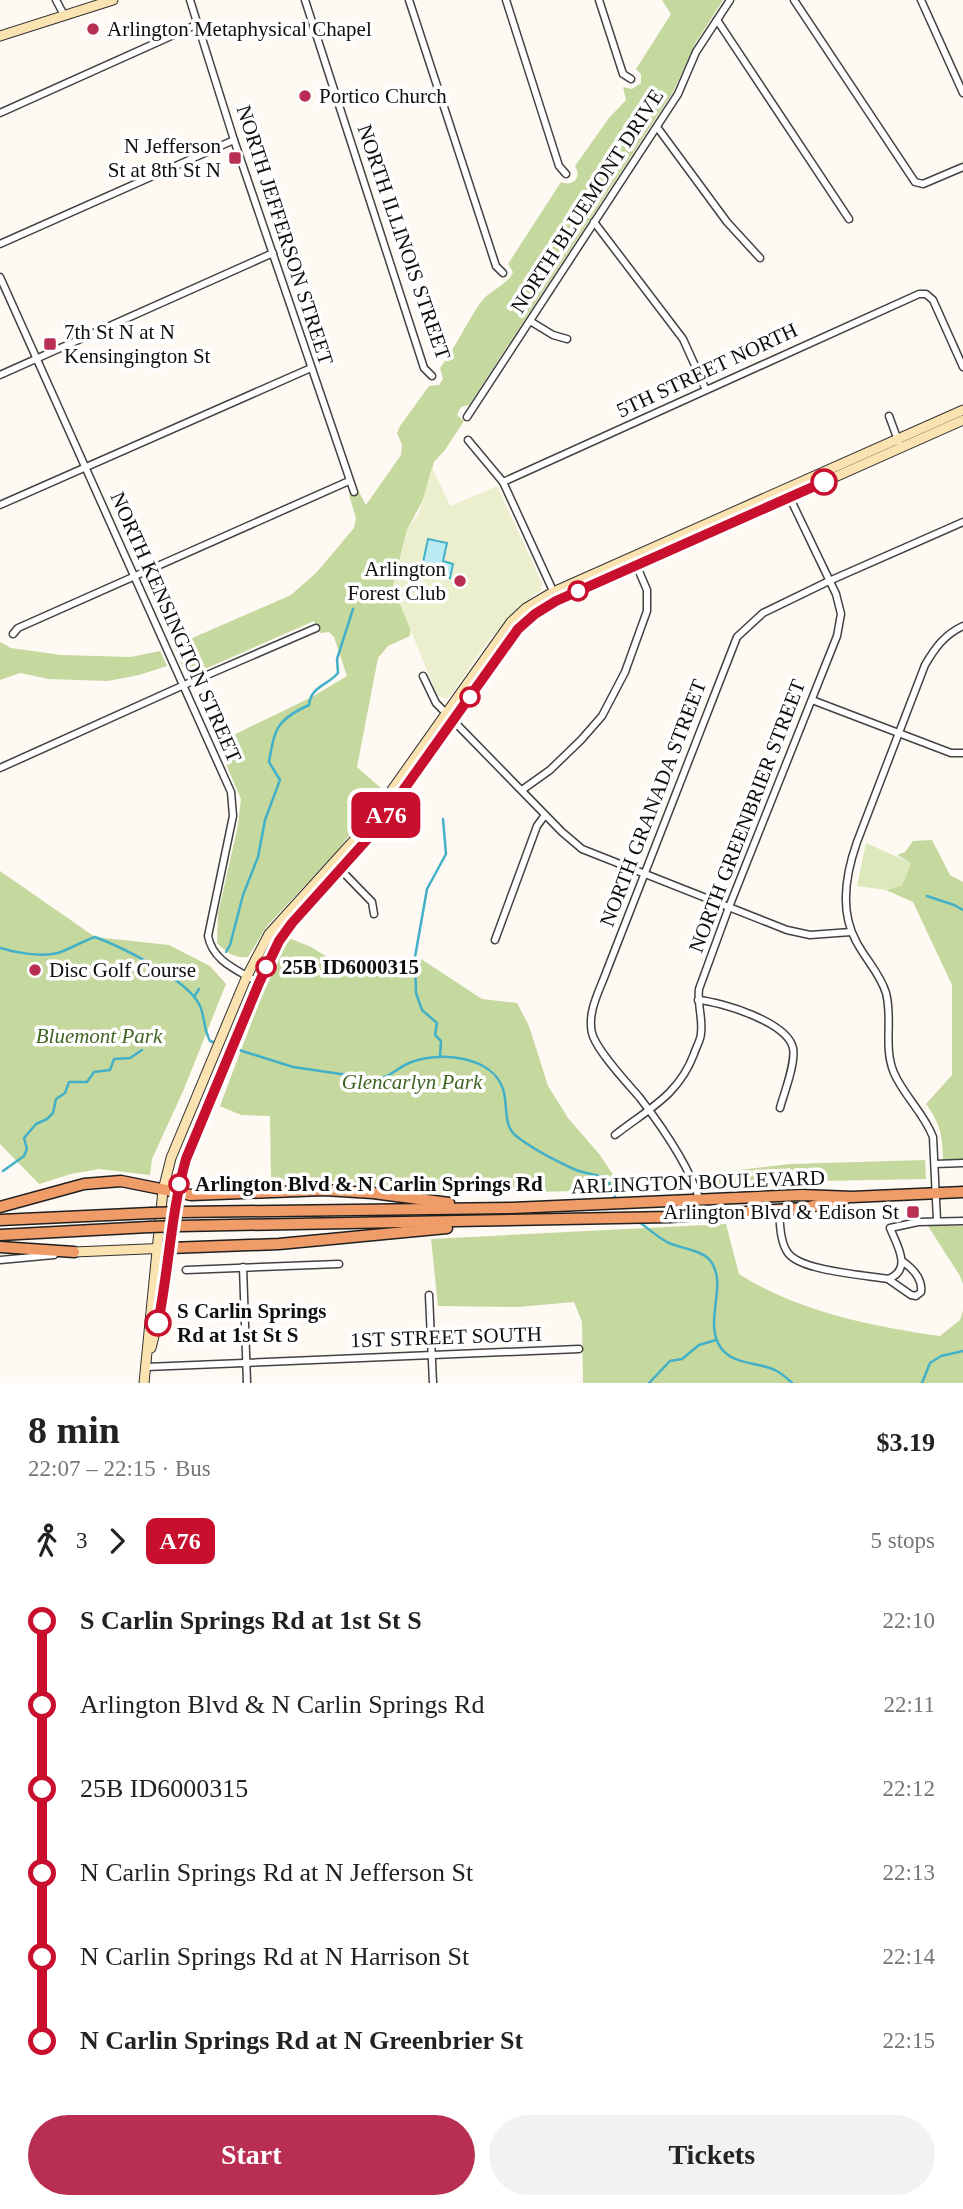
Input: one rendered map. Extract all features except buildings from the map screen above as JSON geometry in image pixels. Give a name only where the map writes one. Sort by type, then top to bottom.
[{"type":"highway","points":[[0,1207],[84,1184],[121,1181],[191,1195],[324,1190],[512,1208]]},
{"type":"highway","name":"ARLINGTON BOULEVARD","points":[[0,1220],[182,1212],[512,1208],[802,1195],[852,1197],[963,1192]]},
{"type":"highway","name":"ARLINGTON BOULEVARD","points":[[0,1235],[180,1226],[670,1217],[779,1211],[824,1206],[852,1197]]},
{"type":"highway","points":[[170,1248],[332,1240],[512,1221]]},
{"type":"highway","points":[[0,1247],[74,1252]]},
{"type":"main road","points":[[0,36],[113,0]]},
{"type":"main road","points":[[900,444],[963,410]]},
{"type":"main road","points":[[144,1383],[163,1190],[171,1158],[247,976],[269,934],[372,834],[450,716],[518,629],[555,596],[900,444],[963,421]]},
{"type":"main road","points":[[146,1367],[161,1305],[177,1193],[186,1159],[279,941],[338,867]]},
{"type":"main road","points":[[74,1252],[170,1248]]},
{"type":"main road","points":[[152,1286],[161,1305]]},
{"type":"street","points":[[56,0],[64,15]]},
{"type":"street","name":"NORTH JEFFERSON STREET","points":[[190,0],[234,140],[354,492]]},
{"type":"street","name":"NORTH ILLINOIS STREET","points":[[305,0],[424,368],[432,376]]},
{"type":"street","points":[[409,0],[496,266],[503,273]]},
{"type":"street","points":[[506,0],[559,166],[566,174]]},
{"type":"street","points":[[600,0],[624,74],[631,79]]},
{"type":"street","name":"NORTH BLUEMONT DRIVE","points":[[467,417],[678,94],[696,52],[730,0]]},
{"type":"street","points":[[794,0],[917,183],[923,184],[963,167]]},
{"type":"street","points":[[921,0],[963,93]]},
{"type":"street","points":[[717,20],[849,219]]},
{"type":"street","points":[[0,113],[198,24]]},
{"type":"street","points":[[657,127],[727,222],[760,258]]},
{"type":"street","points":[[0,244],[234,140]]},
{"type":"street","points":[[594,222],[683,339],[706,390]]},
{"type":"street","points":[[0,375],[273,253]]},
{"type":"street","name":"NORTH KENSINGTON STREET","points":[[0,277],[231,792],[233,814],[209,929],[211,948],[220,959],[259,983]]},
{"type":"street","name":"5TH STREET NORTH","points":[[503,482],[911,296],[926,294],[933,300],[963,367]]},
{"type":"street","points":[[530,321],[553,335],[567,339]]},
{"type":"street","points":[[0,506],[311,368]]},
{"type":"street","points":[[889,416],[900,444]]},
{"type":"street","points":[[468,440],[503,482],[555,596]]},
{"type":"street","points":[[13,634],[18,628],[349,481]]},
{"type":"street","name":"NORTH GREENBRIER STREET","points":[[615,1135],[636,1118],[650,1111],[678,1084],[690,1064],[701,1034],[699,989],[837,636],[841,614],[836,594],[788,493]]},
{"type":"street","name":"NORTH GRANADA STREET","points":[[701,1201],[665,1130],[592,1034],[592,1010],[644,874],[737,637],[763,613],[963,522]]},
{"type":"street","points":[[523,790],[550,770],[582,740],[602,716],[625,672],[647,611],[647,590],[634,561]]},
{"type":"street","points":[[936,1221],[933,1137],[928,1124],[898,1081],[890,1061],[888,1007],[882,983],[852,932],[845,895],[850,866],[925,665],[937,645],[963,625]]},
{"type":"street","points":[[0,768],[316,628]]},
{"type":"street","points":[[423,676],[436,704],[582,849],[799,932],[825,935],[852,932]]},
{"type":"street","points":[[812,700],[951,754],[963,753]]},
{"type":"street","points":[[495,940],[537,826],[545,815]]},
{"type":"street","points":[[338,867],[372,902],[374,914]]},
{"type":"street","points":[[698,1000],[712,1001],[784,1031],[793,1048],[780,1108]]},
{"type":"street","points":[[935,1164],[963,1163]]},
{"type":"street","points":[[779,1211],[785,1246],[793,1259],[808,1266],[888,1279],[916,1296],[921,1292],[922,1286],[914,1270],[902,1261]]},
{"type":"street","points":[[888,1279],[901,1270],[902,1261],[890,1228],[936,1221],[963,1221]]},
{"type":"street","points":[[0,1260],[74,1252]]},
{"type":"street","points":[[186,1270],[339,1264]]},
{"type":"street","points":[[243,1267],[247,1383]]},
{"type":"street","points":[[429,1294],[433,1383]]},
{"type":"street","name":"1ST STREET SOUTH","points":[[146,1367],[579,1349]]},
{"type":"green space","points":[[662,0],[723,0],[695,44],[673,92],[469,405],[461,407],[457,415],[464,421],[434,462],[425,496],[407,530],[393,587],[411,619],[410,636],[388,646],[378,658],[357,767],[383,790],[338,850],[267,926],[248,957],[231,954],[217,943],[218,914],[238,825],[241,799],[217,743],[312,697],[347,676],[334,637],[329,632],[320,633],[314,621],[191,675],[184,671],[174,646],[291,595],[317,572],[354,528],[356,518],[349,495],[359,492],[366,505],[401,455],[402,445],[397,433],[400,426],[429,386],[439,385],[443,379],[440,368],[476,310],[485,298],[511,277],[513,272],[508,264],[561,182],[573,182],[577,178],[575,166],[609,118],[626,100],[623,87],[632,89],[641,83],[641,74],[636,69],[671,14]]},
{"type":"green space","points":[[432,467],[450,506],[497,486],[542,583],[541,590],[502,625],[446,699],[437,695],[393,587],[407,530],[419,513]]},
{"type":"green space","points":[[0,642],[11,648],[61,655],[131,657],[160,651],[167,666],[108,681],[49,679],[20,673],[0,680]]},
{"type":"green space","points":[[932,840],[950,875],[963,882],[963,1159],[943,1160],[940,1130],[926,1104],[952,1075],[952,985],[913,902],[886,890],[902,886],[911,863],[897,855],[905,852],[913,841]]},
{"type":"green space","points":[[866,843],[911,863],[902,887],[886,890],[857,886]]},
{"type":"green space","name":"Bluemont Park","points":[[0,871],[95,937],[169,945],[210,966],[226,984],[184,1089],[152,1159],[150,1175],[99,1169],[39,1184],[0,1144]]},
{"type":"green space","name":"Glencarlyn Park","points":[[289,938],[311,947],[356,974],[397,977],[421,959],[482,999],[517,1003],[529,1026],[548,1086],[568,1118],[600,1155],[623,1190],[444,1194],[340,1181],[271,1180],[270,1116],[241,1115],[220,1106],[270,973]]},
{"type":"green space","points":[[925,1160],[926,1179],[818,1181],[713,1189],[707,1188],[698,1175],[790,1164]]},
{"type":"green space","points":[[726,1224],[739,1274],[811,1308],[862,1322],[940,1336],[960,1320],[963,1311],[963,1383],[583,1383],[582,1322],[574,1302],[518,1307],[438,1306],[431,1239]]},
{"type":"green space","points":[[928,1226],[963,1226],[963,1284],[960,1276]]},
{"type":"water","points":[[428,539],[447,543],[443,561],[453,564],[450,578],[440,576],[441,571],[422,567]]},
{"type":"waterway","points":[[226,952],[258,857],[265,820],[280,780],[269,762],[273,740],[284,720],[309,705],[316,690],[338,673],[337,659],[353,609]]},
{"type":"waterway","points":[[440,1057],[441,1041],[435,1035],[437,1023],[422,1010],[416,993],[415,957],[427,889],[446,854],[443,819]]},
{"type":"waterway","points":[[927,896],[963,910]]},
{"type":"waterway","points":[[0,948],[44,955],[58,953],[95,937],[107,942],[168,974],[192,994],[201,1008],[210,1041],[216,1043]]},
{"type":"waterway","points":[[194,997],[199,989]]},
{"type":"waterway","points":[[236,1049],[293,1067],[375,1079],[386,1077],[404,1065],[421,1059],[448,1057],[476,1063],[488,1069],[503,1089],[509,1126],[515,1135],[560,1163],[607,1179],[616,1199]]},
{"type":"waterway","points":[[3,1171],[24,1156],[27,1149],[24,1138],[36,1124],[53,1113],[56,1099],[65,1093],[69,1082],[87,1082],[94,1072],[110,1070],[114,1059],[130,1058],[142,1050]]},
{"type":"waterway","points":[[638,1221],[665,1241],[700,1253],[709,1259],[717,1279],[714,1326],[721,1348],[739,1360],[775,1370],[792,1383]]},
{"type":"waterway","points":[[649,1383],[670,1361],[682,1359],[699,1345],[716,1340]]},
{"type":"waterway","points":[[922,1383],[930,1363],[941,1356],[963,1351]]},
{"type":"bus line","name":"A76","points":[[158,1323],[170,1257],[177,1193],[186,1159],[270,958],[292,923],[372,834],[518,629],[556,601],[824,482]]},
{"type":"place","name":"Arlington Metaphysical Chapel","points":[[93,29]]},
{"type":"place","name":"Portico Church","points":[[305,96]]},
{"type":"place","name":"N Jefferson St at 8th St N","points":[[235,158]]},
{"type":"place","name":"7th St N at N Kensingington St","points":[[50,344]]},
{"type":"place","name":"Arlington Forest Club","points":[[460,581]]},
{"type":"place","name":"25B ID6000315","points":[[266,967]]},
{"type":"place","name":"Disc Golf Course","points":[[35,970]]},
{"type":"place","name":"Arlington Blvd & N Carlin Springs Rd","points":[[179,1184]]},
{"type":"place","name":"Arlington Blvd & Edison St","points":[[913,1212]]},
{"type":"place","name":"S Carlin Springs Rd at 1st St S","points":[[158,1323]]}]
